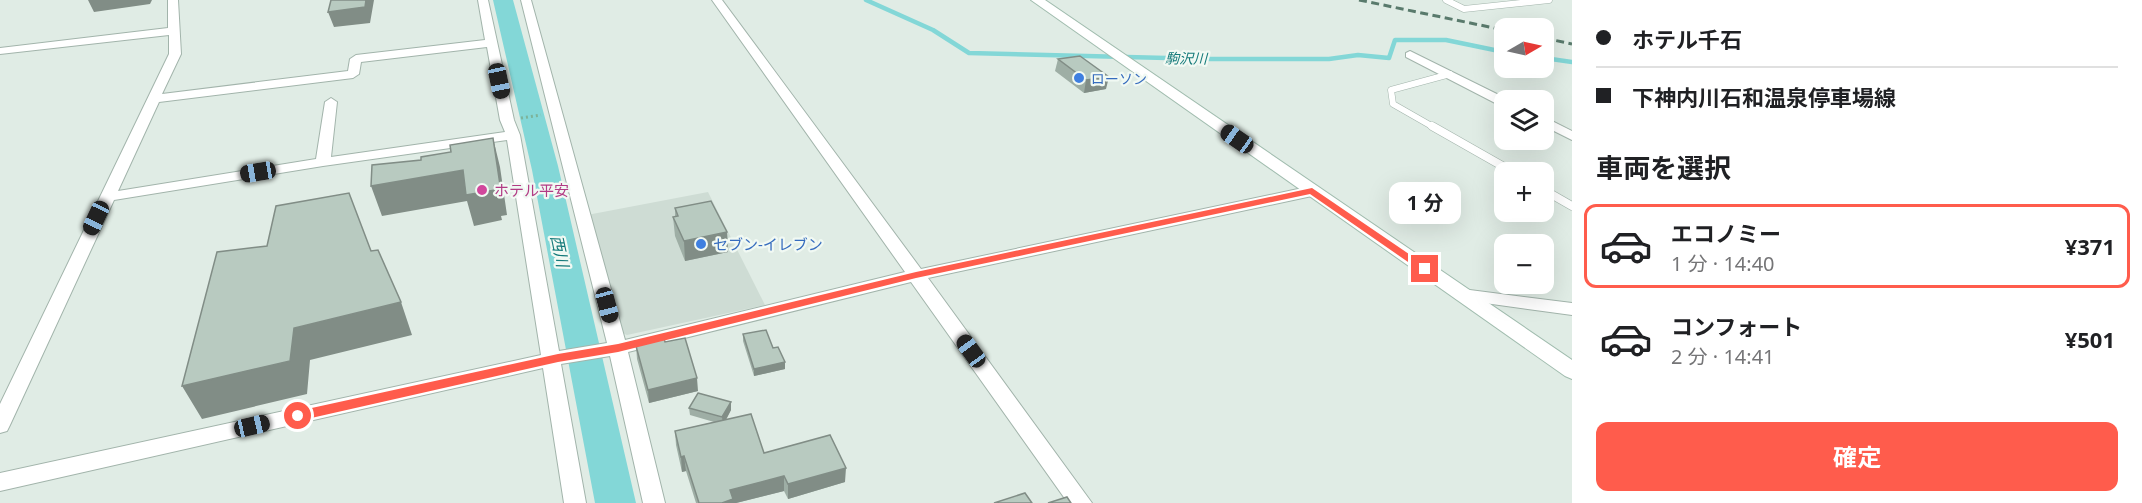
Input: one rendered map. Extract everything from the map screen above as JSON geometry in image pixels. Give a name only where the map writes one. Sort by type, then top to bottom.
[{"type":"main road","points":[[1037,0],[1572,371]]},
{"type":"street","points":[[0,425],[175,54],[173,0]]},
{"type":"street","points":[[483,0],[507,120],[513,135],[554,359],[575,503]]},
{"type":"street","points":[[526,0],[556,112],[611,349],[654,503]]},
{"type":"street","points":[[717,0],[1081,503]]},
{"type":"street","points":[[0,51],[175,31]]},
{"type":"street","points":[[153,99],[353,74],[356,59],[491,43]]},
{"type":"street","points":[[1410,55],[1494,97]]},
{"type":"street","points":[[322,162],[332,102]]},
{"type":"street","points":[[1554,126],[1572,136]]},
{"type":"street","points":[[106,197],[322,162],[513,135]]},
{"type":"street","points":[[0,482],[554,359],[611,349],[916,275],[1312,191]]},
{"type":"street","points":[[1462,295],[1572,309]]},
{"type":"lane","points":[[1446,0],[1464,9],[1549,0]]},
{"type":"lane","points":[[1450,74],[1391,90],[1393,104],[1495,162]]},
{"type":"lane","points":[[1554,196],[1572,206]]},
{"type":"path","points":[[507,120],[556,112]]},
{"type":"shaded area","points":[[708,192],[765,305],[627,335],[618,331],[587,215]]},
{"type":"water","name":"西川","points":[[493,0],[513,0],[558,166],[636,503],[595,503],[532,170]]},
{"type":"building","points":[[331,0],[366,0],[365,7],[328,12]]},
{"type":"building","points":[[1080,56],[1109,77],[1086,80],[1058,59]]},
{"type":"building","points":[[493,138],[500,185],[494,186],[495,190],[466,195],[463,170],[371,186],[372,165],[421,160],[421,157],[451,152],[450,145]]},
{"type":"building","points":[[349,193],[371,251],[378,250],[401,302],[294,328],[290,361],[182,386],[217,252],[267,246],[276,206]]},
{"type":"building","points":[[711,201],[727,232],[684,241],[673,217],[678,216],[675,208]]},
{"type":"building","points":[[766,330],[773,348],[778,347],[785,362],[754,369],[743,334]]},
{"type":"building","points":[[685,338],[697,378],[648,390],[636,346],[664,339],[665,342]]},
{"type":"building","points":[[698,393],[731,402],[722,417],[689,408]]},
{"type":"building","points":[[751,414],[764,453],[830,435],[846,468],[788,484],[784,476],[730,490],[733,499],[722,503],[699,503],[684,456],[681,457],[675,431]]},
{"type":"building","points":[[1025,493],[1032,503],[994,503]]},
{"type":"building","points":[[1067,497],[1071,503],[1048,503]]},
{"type":"waterway","name":"駒沢川","points":[[866,0],[933,30],[969,53],[1207,59],[1329,59],[1358,55],[1389,58],[1395,40],[1446,40],[1494,50]]},
{"type":"waterway","name":"駒沢川","points":[[1554,59],[1572,62]]},
{"type":"railway","points":[[1359,0],[1494,28]]},
{"type":"railway","points":[[1554,40],[1572,44]]},
{"type":"place","name":"ローソン","points":[[1079,78]]},
{"type":"place","name":"ホテル平安","points":[[482,190]]},
{"type":"place","name":"セブン-イレブン","points":[[701,244]]},
{"type":"route","points":[[298,416],[558,358],[618,348],[916,275],[1312,191],[1425,269]]}]
